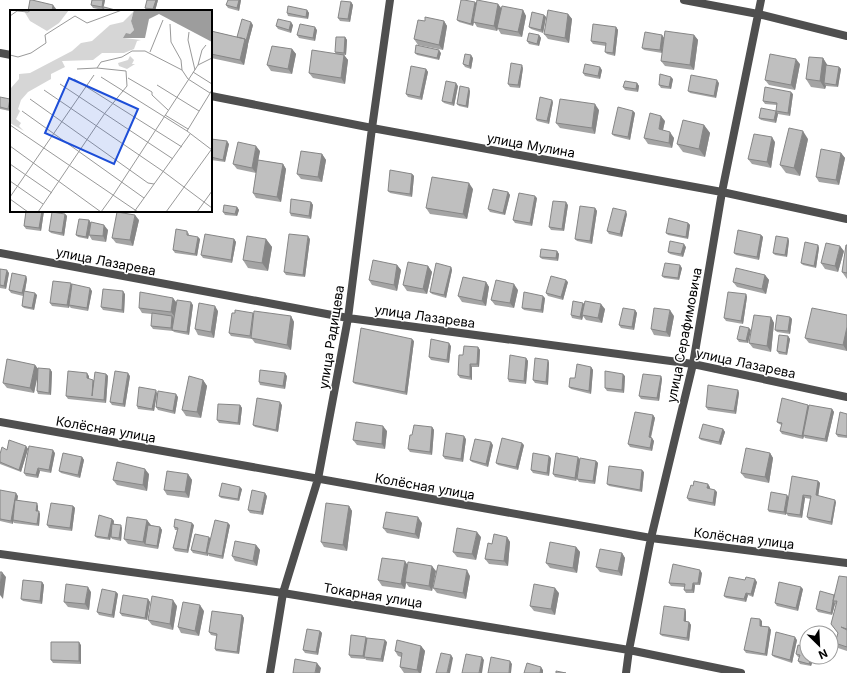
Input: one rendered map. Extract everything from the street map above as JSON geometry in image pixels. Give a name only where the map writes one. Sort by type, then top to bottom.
[{"type":"street","name":"улица Радищева","points":[[270,673],[283,592],[318,479],[348,318],[390,0]]},
{"type":"street","points":[[684,0],[758,14],[847,36]]},
{"type":"street","name":"улица Серафимовича","points":[[626,673],[629,650],[651,538],[693,364],[722,192],[761,0]]},
{"type":"street","points":[[0,53],[10,56]]},
{"type":"street","name":"улица Мулина","points":[[212,96],[372,128],[722,192],[847,219]]},
{"type":"street","name":"улица Лазарева","points":[[0,253],[348,318],[693,364],[847,397]]},
{"type":"street","name":"Колёсная улица","points":[[0,422],[651,538],[847,563]]},
{"type":"street","name":"Токарная улица","points":[[0,554],[283,592],[629,650],[741,673]]},
{"type":"building","points":[[30,0],[53,5],[52,10],[28,10]]},
{"type":"building","points":[[92,0],[103,0],[102,7],[91,5]]},
{"type":"building","points":[[147,0],[156,0],[153,9],[145,8]]},
{"type":"building","points":[[228,0],[239,0],[237,8],[226,5]]},
{"type":"building","points":[[461,0],[475,2],[471,24],[457,20]]},
{"type":"building","points":[[477,0],[498,4],[494,26],[473,22]]},
{"type":"building","points":[[341,1],[351,2],[348,19],[338,18]]},
{"type":"building","points":[[288,6],[307,10],[306,17],[287,13]]},
{"type":"building","points":[[502,6],[523,10],[518,32],[497,28]]},
{"type":"building","points":[[104,7],[115,10],[103,10]]},
{"type":"building","points":[[548,10],[568,14],[565,38],[544,34]]},
{"type":"building","points":[[532,12],[544,15],[541,30],[529,27]]},
{"type":"building","points":[[425,17],[444,21],[439,45],[414,39],[418,20],[425,21]]},
{"type":"building","points":[[242,19],[251,22],[246,41],[245,39],[237,37]]},
{"type":"building","points":[[278,19],[291,22],[289,30],[276,26]]},
{"type":"building","points":[[300,24],[315,27],[313,38],[297,35]]},
{"type":"building","points":[[593,24],[616,27],[613,53],[605,52],[606,43],[591,41]]},
{"type":"building","points":[[212,31],[245,39],[240,60],[212,54]]},
{"type":"building","points":[[665,31],[694,35],[690,65],[661,61]]},
{"type":"building","points":[[645,32],[662,35],[660,50],[642,48]]},
{"type":"building","points":[[529,33],[539,35],[537,44],[527,41]]},
{"type":"building","points":[[336,37],[345,37],[344,53],[335,52]]},
{"type":"building","points":[[416,45],[439,50],[437,58],[415,53]]},
{"type":"building","points":[[272,46],[292,49],[288,69],[267,65]]},
{"type":"building","points":[[312,50],[344,55],[341,78],[309,73]]},
{"type":"building","points":[[465,54],[471,55],[469,66],[463,64]]},
{"type":"building","points":[[770,54],[796,59],[791,85],[765,80]]},
{"type":"building","points":[[809,57],[823,58],[820,81],[806,79]]},
{"type":"building","points":[[511,63],[522,65],[518,85],[508,84]]},
{"type":"building","points":[[585,64],[600,67],[598,76],[583,73]]},
{"type":"building","points":[[826,65],[839,67],[836,85],[824,83]]},
{"type":"building","points":[[411,66],[426,69],[420,97],[406,94]]},
{"type":"building","points":[[660,74],[671,77],[669,87],[659,85]]},
{"type":"building","points":[[691,75],[717,80],[714,96],[688,91]]},
{"type":"building","points":[[446,81],[456,83],[452,103],[442,101]]},
{"type":"building","points":[[625,81],[637,83],[636,89],[623,87]]},
{"type":"building","points":[[460,86],[469,88],[466,106],[457,104]]},
{"type":"building","points":[[765,87],[791,92],[788,113],[776,111],[777,103],[763,101]]},
{"type":"building","points":[[0,97],[10,99],[8,109],[0,107]]},
{"type":"building","points":[[540,97],[552,100],[547,121],[536,119]]},
{"type":"building","points":[[560,99],[595,104],[592,128],[556,123]]},
{"type":"building","points":[[618,107],[633,111],[628,137],[612,134]]},
{"type":"building","points":[[761,108],[776,111],[774,120],[759,118]]},
{"type":"building","points":[[650,113],[661,116],[659,129],[670,132],[669,143],[644,138]]},
{"type":"building","points":[[683,120],[704,125],[699,149],[677,144]]},
{"type":"building","points":[[789,128],[803,131],[794,168],[780,165]]},
{"type":"building","points":[[754,134],[772,137],[767,162],[748,159]]},
{"type":"building","points":[[212,139],[227,141],[223,160],[212,157]]},
{"type":"building","points":[[238,142],[256,146],[252,168],[233,164]]},
{"type":"building","points":[[821,149],[841,153],[836,180],[816,177]]},
{"type":"building","points":[[301,151],[322,154],[318,177],[297,174]]},
{"type":"building","points":[[258,160],[283,164],[277,197],[253,193]]},
{"type":"building","points":[[390,170],[412,174],[410,194],[388,191]]},
{"type":"building","points":[[432,177],[469,183],[463,214],[426,208]]},
{"type":"building","points":[[493,189],[508,192],[503,213],[488,209]]},
{"type":"building","points":[[519,193],[535,196],[530,223],[513,220]]},
{"type":"building","points":[[291,199],[311,202],[309,216],[290,213]]},
{"type":"building","points":[[553,201],[566,202],[562,229],[549,227]]},
{"type":"building","points":[[224,205],[237,207],[235,214],[223,212]]},
{"type":"building","points":[[580,206],[595,208],[590,241],[575,239]]},
{"type":"building","points":[[613,208],[626,211],[620,234],[607,231]]},
{"type":"building","points":[[26,212],[42,212],[39,228],[24,226]]},
{"type":"building","points":[[52,212],[65,214],[62,233],[49,231]]},
{"type":"building","points":[[117,212],[135,215],[130,240],[112,238]]},
{"type":"building","points":[[669,218],[688,223],[686,237],[666,233]]},
{"type":"building","points":[[79,219],[89,220],[86,237],[76,235]]},
{"type":"building","points":[[91,222],[104,225],[103,236],[89,235]]},
{"type":"building","points":[[176,229],[187,231],[187,235],[198,237],[195,254],[173,250]]},
{"type":"building","points":[[738,230],[761,235],[757,257],[734,253]]},
{"type":"building","points":[[205,234],[234,239],[231,260],[201,255]]},
{"type":"building","points":[[289,234],[308,236],[303,275],[284,272]]},
{"type":"building","points":[[247,236],[266,239],[262,263],[243,260]]},
{"type":"building","points":[[776,236],[788,238],[785,255],[773,253]]},
{"type":"building","points":[[670,241],[684,244],[681,254],[668,252]]},
{"type":"building","points":[[805,242],[818,245],[814,266],[801,263]]},
{"type":"building","points":[[826,243],[840,246],[835,266],[821,263]]},
{"type":"building","points":[[847,245],[847,273],[842,272]]},
{"type":"building","points":[[541,249],[557,251],[556,258],[540,257]]},
{"type":"building","points":[[373,260],[397,265],[394,285],[369,280]]},
{"type":"building","points":[[408,262],[428,266],[423,289],[403,285]]},
{"type":"building","points":[[436,263],[451,267],[444,295],[430,292]]},
{"type":"building","points":[[665,263],[680,265],[678,278],[662,276]]},
{"type":"building","points":[[736,268],[765,275],[762,289],[733,282]]},
{"type":"building","points":[[0,269],[7,270],[4,286],[0,285]]},
{"type":"building","points":[[12,273],[26,276],[22,293],[9,290]]},
{"type":"building","points":[[551,276],[566,280],[561,297],[546,293]]},
{"type":"building","points":[[463,277],[486,282],[482,301],[458,296]]},
{"type":"building","points":[[496,280],[514,284],[510,303],[491,300]]},
{"type":"building","points":[[53,281],[71,283],[67,305],[50,303]]},
{"type":"building","points":[[72,284],[90,288],[87,308],[69,305]]},
{"type":"building","points":[[103,289],[123,291],[122,310],[101,307]]},
{"type":"building","points":[[24,291],[35,293],[32,308],[22,306]]},
{"type":"building","points":[[140,292],[173,298],[171,312],[139,308]]},
{"type":"building","points":[[524,292],[543,296],[541,310],[522,308]]},
{"type":"building","points":[[728,292],[746,294],[741,321],[724,318]]},
{"type":"building","points":[[177,300],[191,302],[187,332],[172,330]]},
{"type":"building","points":[[573,301],[583,303],[580,317],[571,315]]},
{"type":"building","points":[[585,301],[601,304],[598,318],[582,315]]},
{"type":"building","points":[[199,303],[215,306],[211,332],[195,329]]},
{"type":"building","points":[[623,308],[635,310],[632,327],[619,325]]},
{"type":"building","points":[[654,308],[670,310],[666,332],[651,329]]},
{"type":"building","points":[[812,308],[847,315],[847,327],[843,345],[805,338]]},
{"type":"building","points":[[235,310],[253,313],[250,336],[229,333],[232,313],[235,313]]},
{"type":"building","points":[[254,311],[291,316],[287,345],[251,338]]},
{"type":"building","points":[[152,313],[172,316],[171,328],[151,326]]},
{"type":"building","points":[[754,315],[771,317],[767,346],[749,343]]},
{"type":"building","points":[[777,315],[790,317],[788,331],[775,330]]},
{"type":"building","points":[[740,326],[749,328],[746,341],[737,339]]},
{"type":"building","points":[[361,328],[412,339],[405,392],[353,382]]},
{"type":"building","points":[[779,335],[788,336],[786,353],[777,351]]},
{"type":"building","points":[[431,339],[449,343],[447,360],[429,357]]},
{"type":"building","points":[[464,346],[478,347],[477,364],[470,364],[470,377],[458,375],[459,355],[463,355]]},
{"type":"building","points":[[510,355],[526,358],[524,381],[508,379]]},
{"type":"building","points":[[535,358],[548,360],[546,382],[533,380]]},
{"type":"building","points":[[7,359],[35,365],[30,388],[3,383]]},
{"type":"building","points":[[577,364],[591,367],[589,391],[569,387],[570,378],[575,378]]},
{"type":"building","points":[[38,368],[50,369],[49,393],[37,391]]},
{"type":"building","points":[[260,370],[285,373],[283,386],[259,382]]},
{"type":"building","points":[[68,371],[87,373],[87,378],[93,380],[92,396],[95,372],[106,374],[104,400],[66,396]]},
{"type":"building","points":[[115,371],[128,373],[123,404],[110,402]]},
{"type":"building","points":[[605,371],[623,374],[622,390],[605,388]]},
{"type":"building","points":[[643,374],[661,376],[657,398],[639,396]]},
{"type":"building","points":[[189,376],[203,380],[197,412],[182,410]]},
{"type":"building","points":[[708,385],[738,390],[734,411],[706,407]]},
{"type":"building","points":[[139,387],[156,390],[152,409],[137,406]]},
{"type":"building","points":[[158,391],[176,394],[173,411],[156,407]]},
{"type":"building","points":[[257,398],[280,402],[276,430],[253,425]]},
{"type":"building","points":[[782,398],[808,405],[802,436],[780,431],[782,423],[777,422]]},
{"type":"building","points":[[218,404],[240,405],[238,423],[217,420]]},
{"type":"building","points":[[809,405],[832,409],[825,439],[803,435]]},
{"type":"building","points":[[635,412],[653,415],[649,437],[652,438],[650,448],[628,444]]},
{"type":"building","points":[[840,412],[847,414],[847,436],[836,434]]},
{"type":"building","points":[[356,422],[383,426],[382,444],[353,440]]},
{"type":"building","points":[[703,424],[723,429],[719,442],[699,438]]},
{"type":"building","points":[[414,425],[432,427],[430,452],[408,449],[410,435],[412,435]]},
{"type":"building","points":[[446,433],[464,436],[461,459],[443,456]]},
{"type":"building","points":[[502,438],[522,443],[516,467],[496,463]]},
{"type":"building","points":[[475,439],[491,442],[486,464],[470,460]]},
{"type":"building","points":[[9,440],[26,446],[19,470],[0,462],[2,447],[7,450]]},
{"type":"building","points":[[29,446],[53,450],[49,470],[38,468],[36,475],[24,473]]},
{"type":"building","points":[[746,448],[770,453],[765,477],[741,473]]},
{"type":"building","points":[[63,453],[82,457],[78,475],[59,471]]},
{"type":"building","points":[[533,453],[549,456],[547,473],[531,470]]},
{"type":"building","points":[[556,453],[578,457],[575,478],[553,474]]},
{"type":"building","points":[[580,458],[596,461],[593,481],[577,479]]},
{"type":"building","points":[[117,462],[145,469],[143,485],[113,480]]},
{"type":"building","points":[[609,466],[642,470],[640,490],[607,484]]},
{"type":"building","points":[[167,471],[188,474],[185,492],[164,490]]},
{"type":"building","points":[[792,476],[818,481],[816,495],[835,500],[831,522],[807,517],[811,496],[803,495],[800,515],[786,513]]},
{"type":"building","points":[[694,481],[708,484],[707,488],[715,490],[713,503],[687,498],[691,485],[693,486]]},
{"type":"building","points":[[222,483],[240,487],[238,499],[219,496]]},
{"type":"building","points":[[0,490],[16,493],[11,521],[0,519]]},
{"type":"building","points":[[252,490],[265,493],[261,512],[248,510]]},
{"type":"building","points":[[771,492],[787,495],[784,512],[768,510]]},
{"type":"building","points":[[15,500],[37,503],[36,511],[39,511],[37,524],[13,520]]},
{"type":"building","points":[[51,503],[73,506],[70,528],[47,525]]},
{"type":"building","points":[[326,503],[349,506],[343,545],[321,542]]},
{"type":"building","points":[[386,512],[418,517],[415,534],[383,528]]},
{"type":"building","points":[[99,515],[112,519],[108,538],[95,536]]},
{"type":"building","points":[[127,517],[147,520],[143,542],[124,539]]},
{"type":"building","points":[[175,519],[192,523],[187,550],[173,548],[178,528],[174,527]]},
{"type":"building","points":[[215,520],[228,523],[222,556],[207,553]]},
{"type":"building","points":[[112,524],[121,525],[119,538],[111,537]]},
{"type":"building","points":[[148,525],[160,527],[157,546],[145,544]]},
{"type":"building","points":[[457,528],[477,532],[472,554],[453,552]]},
{"type":"building","points":[[195,534],[209,537],[206,553],[191,550]]},
{"type":"building","points":[[494,534],[507,537],[504,561],[485,559],[488,543],[492,544]]},
{"type":"building","points":[[235,541],[256,545],[253,561],[232,556]]},
{"type":"building","points":[[550,542],[576,547],[573,568],[546,563]]},
{"type":"building","points":[[600,549],[622,553],[618,571],[596,567]]},
{"type":"building","points":[[382,558],[405,561],[401,584],[378,580]]},
{"type":"building","points":[[408,562],[432,566],[429,586],[405,582]]},
{"type":"building","points":[[673,564],[700,570],[698,583],[693,583],[692,590],[684,590],[685,584],[669,583]]},
{"type":"building","points":[[438,565],[467,570],[463,593],[433,588]]},
{"type":"building","points":[[0,572],[2,572],[0,586]]},
{"type":"building","points":[[839,576],[847,577],[847,629],[841,627],[847,630],[847,647],[839,644],[839,625],[831,624],[837,601],[833,601]]},
{"type":"building","points":[[729,577],[745,580],[746,577],[755,579],[751,594],[746,593],[744,599],[724,596]]},
{"type":"building","points":[[23,580],[42,582],[40,601],[21,599]]},
{"type":"building","points":[[779,582],[801,587],[796,608],[775,603]]},
{"type":"building","points":[[66,584],[88,587],[85,604],[64,602]]},
{"type":"building","points":[[534,584],[555,588],[551,609],[530,606]]},
{"type":"building","points":[[102,589],[116,592],[112,615],[97,612]]},
{"type":"building","points":[[820,591],[834,595],[831,613],[816,609]]},
{"type":"building","points":[[123,595],[148,599],[145,618],[120,613]]},
{"type":"building","points":[[152,596],[173,600],[170,624],[148,620]]},
{"type":"building","points":[[183,602],[200,605],[195,631],[178,627]]},
{"type":"building","points":[[664,606],[685,609],[684,621],[689,622],[687,638],[660,634]]},
{"type":"building","points":[[212,611],[242,615],[237,652],[215,649],[217,634],[209,632]]},
{"type":"building","points":[[751,618],[760,619],[760,626],[769,627],[765,654],[744,650]]},
{"type":"building","points":[[307,629],[320,631],[316,652],[303,650]]},
{"type":"building","points":[[776,632],[795,637],[790,660],[772,655]]},
{"type":"building","points":[[351,635],[366,637],[363,656],[349,655]]},
{"type":"building","points":[[367,638],[385,640],[381,659],[364,657]]},
{"type":"building","points":[[397,640],[421,646],[417,670],[400,667],[402,653],[395,651]]},
{"type":"building","points":[[51,642],[79,642],[79,661],[51,660]]},
{"type":"building","points":[[799,645],[799,655],[796,654]]},
{"type":"building","points":[[441,653],[451,655],[447,673],[436,673]]},
{"type":"building","points":[[466,654],[482,657],[479,673],[462,673]]},
{"type":"building","points":[[491,657],[510,661],[509,673],[488,673]]},
{"type":"building","points":[[295,659],[317,663],[315,673],[293,673]]},
{"type":"building","points":[[527,663],[541,667],[540,673],[524,673]]}]
